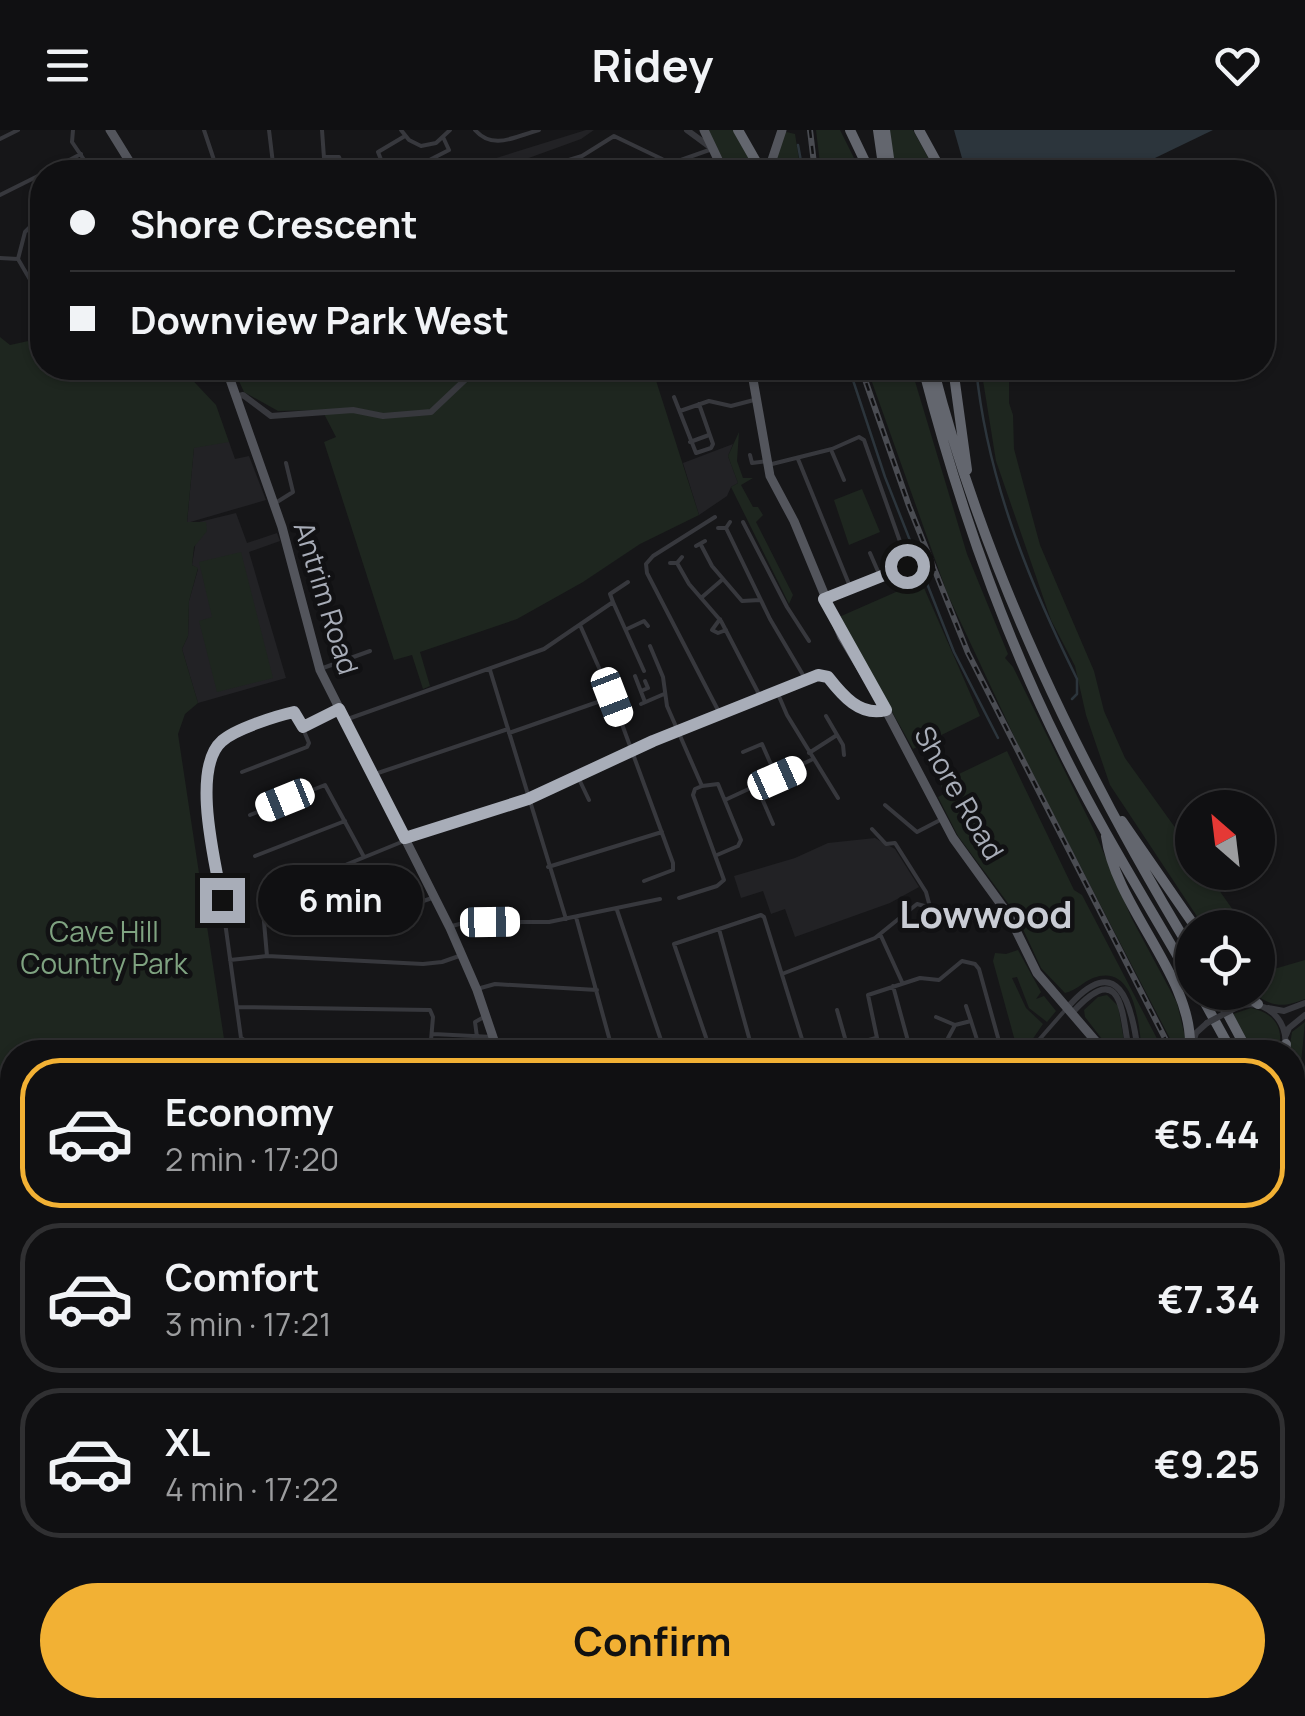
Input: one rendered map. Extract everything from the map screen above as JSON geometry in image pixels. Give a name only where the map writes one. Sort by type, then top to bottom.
[{"type":"highway","points":[[738,130],[757,160]]},
{"type":"highway","points":[[849,130],[865,160]]},
{"type":"highway","points":[[881,130],[883,160]]},
{"type":"highway","points":[[881,130],[889,160]]},
{"type":"highway","points":[[919,130],[935,160]]},
{"type":"highway","points":[[926,380],[951,474],[982,567],[1039,702],[1105,832],[1175,952]]},
{"type":"highway","points":[[937,380],[968,482],[1044,677],[1110,810],[1175,923]]},
{"type":"highway","points":[[955,380],[968,482]]},
{"type":"highway","points":[[1110,810],[1124,823],[1184,910]]},
{"type":"highway","points":[[1105,832],[1132,905],[1186,1008],[1189,1040]]},
{"type":"highway","points":[[1209,1010],[1225,1040]]},
{"type":"highway","points":[[1226,1010],[1242,1040]]},
{"type":"main road","points":[[110,130],[129,160]]},
{"type":"main road","points":[[704,130],[718,160]]},
{"type":"main road","points":[[770,160],[782,130]]},
{"type":"main road","name":"Antrim Road","points":[[230,380],[273,504],[320,670],[450,928],[494,1040]]},
{"type":"main road","name":"Shore Road","points":[[754,380],[767,463],[824,599],[962,852],[1008,914],[1038,973],[1095,1040]]},
{"type":"street","points":[[0,140],[18,130]]},
{"type":"street","points":[[73,130],[71,139],[85,160]]},
{"type":"street","points":[[204,130],[214,160]]},
{"type":"street","points":[[322,130],[324,158],[340,160]]},
{"type":"street","points":[[401,130],[421,146],[450,130]]},
{"type":"street","points":[[475,130],[482,138],[496,142],[539,130]]},
{"type":"street","points":[[681,160],[711,148],[691,130]]},
{"type":"street","points":[[268,132],[272,160]]},
{"type":"street","points":[[381,160],[378,152],[405,136]]},
{"type":"street","points":[[568,160],[614,136],[663,160]]},
{"type":"street","points":[[429,160],[449,150],[442,137]]},
{"type":"street","points":[[69,160],[81,154]]},
{"type":"street","points":[[0,195],[30,180]]},
{"type":"street","points":[[30,227],[25,232],[18,259],[30,278]]},
{"type":"street","points":[[0,258],[18,259]]},
{"type":"street","points":[[236,397],[244,395],[271,416],[353,410],[380,416],[431,412],[465,380]]},
{"type":"street","points":[[674,397],[696,454],[712,447],[699,404]]},
{"type":"street","points":[[680,411],[714,400],[735,406],[759,399]]},
{"type":"street","points":[[690,442],[710,434]]},
{"type":"street","points":[[750,455],[752,463],[767,463],[832,450],[862,438],[908,564],[824,599]]},
{"type":"street","points":[[832,450],[844,480]]},
{"type":"street","points":[[797,458],[852,589]]},
{"type":"street","points":[[273,504],[293,492],[286,464]]},
{"type":"street","points":[[714,517],[646,564],[647,573],[720,714]]},
{"type":"street","points":[[743,522],[809,640]]},
{"type":"street","points":[[718,528],[728,525],[760,600],[806,680]]},
{"type":"street","points":[[830,534],[840,529]]},
{"type":"street","points":[[701,544],[742,601],[760,600]]},
{"type":"street","points":[[870,553],[880,576]]},
{"type":"street","points":[[682,557],[674,563],[720,620],[762,698]]},
{"type":"street","points":[[701,598],[723,579]]},
{"type":"street","points":[[628,582],[610,594],[644,671]]},
{"type":"street","points":[[345,720],[544,649],[613,602]]},
{"type":"street","points":[[720,620],[712,630],[726,630]]},
{"type":"street","points":[[625,630],[644,621],[648,626]]},
{"type":"street","points":[[580,625],[612,697],[673,870],[644,881]]},
{"type":"street","points":[[650,646],[702,786]]},
{"type":"street","points":[[320,670],[370,651]]},
{"type":"street","points":[[640,661],[654,655]]},
{"type":"street","points":[[490,669],[566,919]]},
{"type":"street","points":[[634,676],[643,703],[665,694]]},
{"type":"street","points":[[267,956],[262,900],[406,839],[528,799],[679,730],[806,680],[826,676],[858,707],[875,712],[886,710]]},
{"type":"street","points":[[641,691],[648,688],[645,681]]},
{"type":"street","points":[[777,692],[812,759],[838,798]]},
{"type":"street","points":[[373,776],[612,697]]},
{"type":"street","points":[[303,727],[339,709]]},
{"type":"street","points":[[242,772],[307,747],[309,742],[298,714],[291,712],[227,738],[218,745],[207,766],[205,790],[242,1038],[246,1040]]},
{"type":"street","points":[[826,716],[844,754]]},
{"type":"street","points":[[809,753],[838,735]]},
{"type":"street","points":[[743,752],[762,744],[777,778]]},
{"type":"street","points":[[725,800],[812,759]]},
{"type":"street","points":[[577,776],[589,800]]},
{"type":"street","points":[[679,898],[723,882],[717,855],[693,795],[695,789],[716,782],[741,842],[717,855]]},
{"type":"street","points":[[250,815],[326,786],[364,857]]},
{"type":"street","points":[[757,787],[773,824]]},
{"type":"street","points":[[888,805],[917,832],[943,819]]},
{"type":"street","points":[[256,856],[345,821]]},
{"type":"street","points":[[872,829],[886,844],[894,843],[926,892],[930,907]]},
{"type":"street","points":[[548,867],[662,832]]},
{"type":"street","points":[[368,887],[374,896],[374,906]]},
{"type":"street","points":[[329,914],[344,914],[360,906],[394,912],[435,897]]},
{"type":"street","points":[[450,928],[462,922],[566,919],[660,899]]},
{"type":"street","points":[[782,974],[880,934],[917,904],[984,922],[1008,914]]},
{"type":"street","points":[[617,910],[661,1040]]},
{"type":"street","points":[[707,1040],[674,944],[763,916],[802,1040]]},
{"type":"street","points":[[576,917],[610,1040]]},
{"type":"street","points":[[719,929],[750,1040]]},
{"type":"street","points":[[880,934],[902,982]]},
{"type":"street","points":[[230,960],[267,956],[423,964],[462,955]]},
{"type":"street","points":[[871,1040],[876,1038],[866,999],[872,992],[920,978],[939,980],[958,962],[975,964],[998,1040]]},
{"type":"street","points":[[1038,973],[1065,998],[1103,989],[1120,998],[1127,1040]]},
{"type":"street","points":[[1040,1040],[1097,982],[1110,982],[1129,1001],[1136,1040]]},
{"type":"street","points":[[476,990],[495,984],[596,990]]},
{"type":"street","points":[[893,986],[908,1040]]},
{"type":"street","points":[[1081,997],[1081,1023]]},
{"type":"street","points":[[1275,1009],[1284,1011],[1305,1002]]},
{"type":"street","points":[[966,1006],[977,1040]]},
{"type":"street","points":[[237,1007],[430,1010],[432,1040]]},
{"type":"street","points":[[836,1010],[845,1040]]},
{"type":"street","points":[[1193,1040],[1196,1032],[1231,1010]]},
{"type":"street","points":[[1267,1010],[1280,1022],[1284,1040]]},
{"type":"street","points":[[1286,1040],[1289,1028],[1305,1015]]},
{"type":"street","points":[[477,1037],[475,1022],[486,1016]]},
{"type":"street","points":[[936,1017],[955,1025],[971,1021]]},
{"type":"street","points":[[947,1040],[955,1025]]},
{"type":"street","points":[[433,1034],[493,1037]]},
{"type":"shaded area","points":[[586,130],[594,130],[527,160],[490,160]]},
{"type":"shaded area","points":[[954,130],[1213,130],[1151,160],[963,160]]},
{"type":"shaded area","points":[[229,442],[235,459],[249,456],[266,500],[187,523],[194,447]]},
{"type":"shaded area","points":[[733,444],[728,456],[738,483],[727,496],[699,515],[683,463]]},
{"type":"shaded area","points":[[236,513],[247,543],[277,533],[280,541],[249,552],[286,678],[198,703],[182,649],[188,636],[189,601],[198,569],[192,565],[199,522]]},
{"type":"shaded area","points":[[875,838],[895,849],[919,887],[890,903],[795,937],[785,909],[771,914],[763,891],[741,898],[734,876],[795,858],[828,843]]},
{"type":"green space","points":[[708,130],[737,130],[754,160],[723,160]]},
{"type":"green space","points":[[816,130],[840,130],[855,160],[820,160]]},
{"type":"green space","points":[[889,130],[913,130],[929,160],[894,160]]},
{"type":"green space","points":[[782,131],[795,134],[799,160],[772,160]]},
{"type":"green space","name":"Cave Hill Country Park","points":[[0,337],[10,345],[30,341],[30,380],[192,380],[216,405],[229,442],[194,448],[187,522],[206,522],[207,531],[194,547],[192,565],[198,568],[189,601],[188,636],[182,649],[198,703],[185,714],[178,734],[224,1040],[0,1040]]},
{"type":"green space","points":[[238,380],[656,380],[699,515],[640,544],[517,619],[420,652],[430,686],[423,689],[412,655],[394,660],[324,442],[336,437],[322,410],[278,411],[244,392]]},
{"type":"green space","points":[[871,380],[915,380],[967,554],[1008,654],[1005,658],[1013,667],[1093,828],[1132,919],[1175,999],[1186,1040],[1171,1040],[1027,764],[947,593]]},
{"type":"green space","points":[[983,380],[1009,380],[1014,449],[1040,545],[1094,671],[1104,711],[1125,758],[1175,827],[1175,883],[1110,785],[1086,715],[1075,666],[1051,620],[996,461]]},
{"type":"green space","points":[[739,432],[737,461],[743,478],[753,478],[741,485],[753,507],[758,507],[763,515],[756,522],[793,595],[789,604],[731,487],[738,483],[728,456]]},
{"type":"green space","points":[[862,489],[880,532],[849,545],[834,500]]},
{"type":"green space","points":[[241,552],[273,678],[217,692],[199,621],[212,617],[199,562]]},
{"type":"green space","points":[[921,581],[980,716],[913,749],[839,617]]},
{"type":"green space","points":[[1007,751],[1074,890],[1082,895],[1158,1040],[1140,1040],[1132,1000],[1118,979],[1093,978],[1065,993],[1041,968],[1016,914],[958,836],[938,797],[944,794],[940,783]]},
{"type":"green space","points":[[1180,890],[1219,890],[1233,910],[1193,910]]},
{"type":"green space","points":[[1018,950],[1041,992],[1036,999],[1044,996],[1056,1011],[1047,1022],[1029,1008],[1017,977],[1012,978],[1026,1008],[1043,1024],[1032,1040],[1015,1040],[993,961],[995,953]]},
{"type":"green space","points":[[1305,960],[1305,999],[1278,1005],[1275,969]]},
{"type":"green space","points":[[1107,995],[1118,1006],[1124,1040],[1103,1040],[1085,1017],[1084,1010],[1098,997]]},
{"type":"green space","points":[[1256,1010],[1272,1018],[1279,1029],[1280,1040],[1247,1040],[1233,1014]]},
{"type":"green space","points":[[1305,1022],[1303,1040],[1291,1040],[1292,1032]]},
{"type":"waterway","points":[[798,145],[801,160]]},
{"type":"waterway","points":[[853,380],[885,477],[954,652],[998,738]]},
{"type":"waterway","points":[[977,380],[990,449],[1012,528],[1077,679],[1077,694],[1072,699]]},
{"type":"railway","points":[[810,130],[814,160]]},
{"type":"railway","points":[[865,380],[909,506],[968,653],[1166,1040]]},
{"type":"district","name":"Lowwood","points":[[986,915]]},
{"type":"route","points":[[222,900],[205,777],[211,757],[227,738],[286,714],[296,712],[303,727],[339,709],[405,838],[528,799],[653,741],[818,675],[828,677],[858,707],[875,712],[886,710],[824,599],[907,566]]}]
